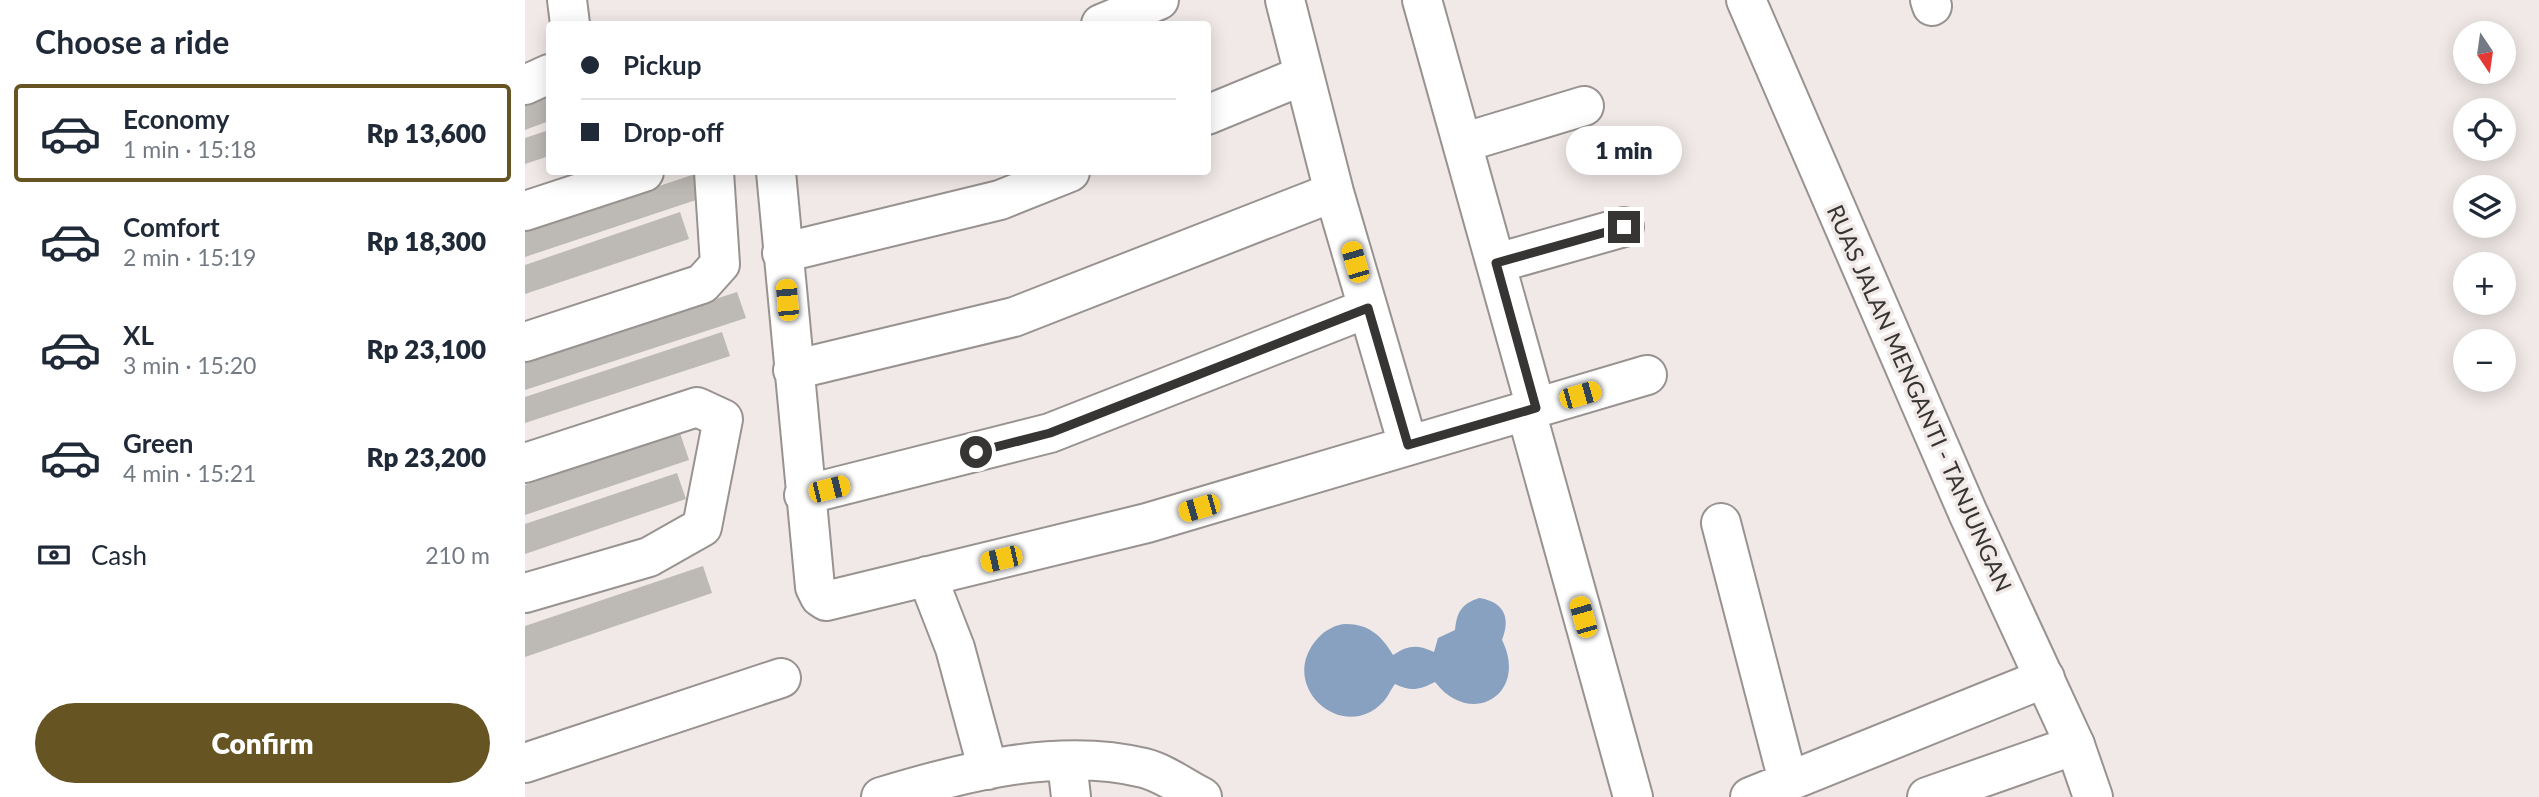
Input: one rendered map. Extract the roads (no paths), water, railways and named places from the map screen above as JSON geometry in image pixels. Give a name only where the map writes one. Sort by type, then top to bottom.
[{"type":"street","points":[[1108,21],[1159,0]]},
{"type":"street","points":[[1285,0],[1334,192],[1408,445]]},
{"type":"street","points":[[1422,0],[1496,263],[1531,409],[1633,797]]},
{"type":"street","name":"RUAS JALAN MENGANTI - TANJUNGAN","points":[[1746,0],[1968,513],[2075,745],[2093,797]]},
{"type":"street","points":[[525,85],[546,75]]},
{"type":"street","points":[[1211,113],[1304,75]]},
{"type":"street","points":[[1462,143],[1584,106]]},
{"type":"street","points":[[525,211],[635,175]]},
{"type":"street","points":[[525,342],[702,284],[720,264],[714,175]]},
{"type":"street","points":[[776,175],[804,495],[815,587],[820,597],[826,601],[1147,523],[1647,375]]},
{"type":"street","points":[[782,253],[1000,200],[1062,175]]},
{"type":"street","points":[[793,370],[1014,317],[1334,192]]},
{"type":"street","points":[[1496,263],[1624,227]]},
{"type":"street","points":[[804,495],[1050,433],[1368,308]]},
{"type":"street","points":[[525,463],[697,407],[723,419],[702,527],[649,557],[525,593]]},
{"type":"street","points":[[1721,523],[1789,781]]},
{"type":"street","points":[[927,576],[955,648],[967,774]]},
{"type":"street","points":[[525,764],[781,678]]},
{"type":"street","points":[[1750,797],[2045,678]]},
{"type":"street","points":[[1927,797],[2075,745]]},
{"type":"street","points":[[881,797],[967,774],[1069,780],[1100,761],[1147,768],[1202,797]]},
{"type":"water","points":[[1479,598],[1500,607],[1506,624],[1502,640],[1508,659],[1508,676],[1502,689],[1492,699],[1479,704],[1464,703],[1449,696],[1435,682],[1415,689],[1395,684],[1383,702],[1367,714],[1350,717],[1334,713],[1319,704],[1309,690],[1304,674],[1307,656],[1318,638],[1331,628],[1346,624],[1368,629],[1384,642],[1393,655],[1413,647],[1434,652],[1438,638],[1455,630],[1461,609]]}]
